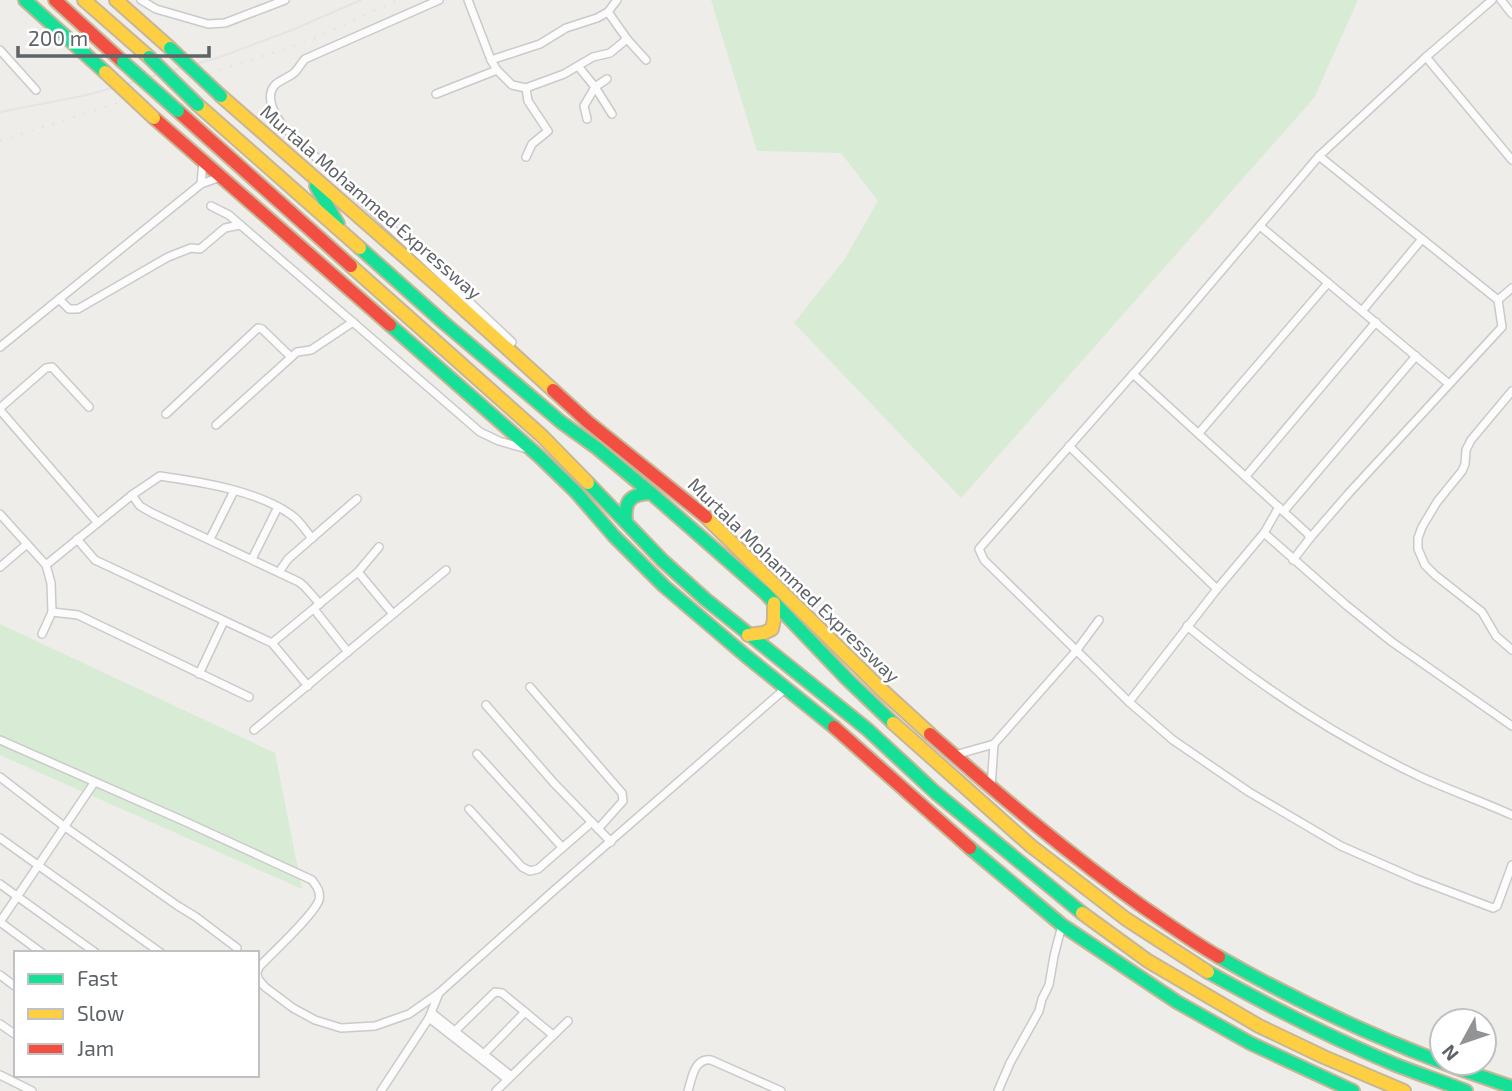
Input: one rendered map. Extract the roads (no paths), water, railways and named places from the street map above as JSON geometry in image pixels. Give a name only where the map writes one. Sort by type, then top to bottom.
[{"type":"highway","points":[[24,0],[154,118],[533,450],[576,492],[614,537],[701,619],[818,713],[1062,925],[1177,1002],[1250,1043],[1353,1091]]},
{"type":"highway","points":[[55,0],[542,436],[675,572],[748,635],[867,729],[936,793],[1016,861],[1111,935],[1187,985],[1259,1026],[1404,1091]]},
{"type":"highway","name":"Murtala Mohammed Expressway","points":[[84,0],[443,322],[561,422],[652,493],[774,603],[847,679],[930,758],[1031,846],[1126,919],[1199,967],[1269,1006],[1392,1064],[1466,1091]]},
{"type":"highway","name":"Murtala Mohammed Expressway","points":[[116,0],[588,422],[707,518],[845,655],[954,755],[1093,872],[1196,944],[1277,990],[1402,1048],[1512,1087]]},
{"type":"highway","points":[[308,173],[346,237]]},
{"type":"highway","points":[[378,315],[447,351]]},
{"type":"highway","points":[[533,450],[563,457]]},
{"type":"highway","points":[[626,522],[624,509],[632,496],[652,493]]},
{"type":"highway","points":[[748,635],[766,634],[772,629],[775,624],[774,603]]},
{"type":"highway","points":[[1126,919],[1196,944]]},
{"type":"highway","points":[[1111,935],[1152,986]]},
{"type":"street","points":[[141,0],[156,9],[208,24],[225,23],[285,0]]},
{"type":"street","points":[[439,0],[305,59],[296,72],[274,86],[272,105],[276,118],[285,128],[512,342],[507,348]]},
{"type":"street","points":[[468,0],[491,60],[512,85],[526,88],[564,74],[593,57],[610,53],[627,39]]},
{"type":"street","points":[[491,60],[540,44],[566,28],[597,18],[608,12],[617,0]]},
{"type":"street","points":[[1492,0],[1319,156],[979,549],[984,560],[1129,702],[1173,740],[1249,792],[1341,846],[1416,879],[1493,908],[1497,906],[1512,865]]},
{"type":"street","points":[[1501,0],[1512,14]]},
{"type":"street","points":[[608,12],[646,60]]},
{"type":"street","points":[[0,50],[36,90]]},
{"type":"street","points":[[1426,57],[1512,160]]},
{"type":"street","points":[[578,66],[612,114]]},
{"type":"street","points":[[436,94],[497,70]]},
{"type":"street","points":[[587,119],[584,106],[594,87],[607,79]]},
{"type":"street","points":[[526,88],[528,101],[548,131],[532,144],[526,157]]},
{"type":"street","points":[[1293,560],[1349,493],[1502,327],[1498,300],[1319,156]]},
{"type":"street","points":[[201,184],[203,161]]},
{"type":"street","points":[[0,347],[201,184],[221,177]]},
{"type":"street","points":[[211,206],[241,225],[480,432],[499,441],[533,450]]},
{"type":"street","points":[[59,299],[69,309],[78,309],[168,257],[191,248],[200,249],[225,228],[241,225]]},
{"type":"street","points":[[1260,226],[1449,384]]},
{"type":"street","points":[[1362,311],[1422,239]]},
{"type":"street","points":[[1199,433],[1328,283]]},
{"type":"street","points":[[1498,300],[1512,288]]},
{"type":"street","points":[[216,425],[296,352],[310,350],[353,322]]},
{"type":"street","points":[[1246,476],[1376,323]]},
{"type":"street","points":[[166,414],[258,328],[291,356]]},
{"type":"street","points":[[1129,702],[1282,509],[1416,356]]},
{"type":"street","points":[[89,407],[52,368],[46,368],[0,409],[97,522]]},
{"type":"street","points":[[1133,374],[1282,509],[1310,538]]},
{"type":"street","points":[[1512,391],[1471,440],[1462,471],[1437,502],[1422,527],[1418,550],[1425,565],[1482,612],[1496,636],[1512,650]]},
{"type":"street","points":[[1069,446],[1217,589]]},
{"type":"street","points":[[46,565],[97,522],[160,476],[234,491],[278,507],[295,518],[312,538]]},
{"type":"street","points":[[210,539],[234,491]]},
{"type":"street","points":[[132,495],[140,506],[152,513],[304,586],[348,652]]},
{"type":"street","points":[[279,572],[288,559],[357,499]]},
{"type":"street","points":[[252,559],[278,507]]},
{"type":"street","points":[[0,514],[46,565],[51,583],[52,612],[42,634]]},
{"type":"street","points":[[1264,533],[1392,642],[1512,726]]},
{"type":"street","points":[[78,539],[95,560],[272,643],[308,686]]},
{"type":"street","points":[[0,566],[27,544]]},
{"type":"street","points":[[272,643],[358,572],[379,547]]},
{"type":"street","points":[[254,730],[446,570]]},
{"type":"street","points":[[358,572],[393,614]]},
{"type":"street","points":[[52,612],[78,615],[249,697]]},
{"type":"street","points":[[954,755],[994,744],[1076,651],[1099,620]]},
{"type":"street","points":[[200,674],[224,621]]},
{"type":"street","points":[[1187,626],[1226,659],[1274,693],[1345,737],[1423,778],[1512,816]]},
{"type":"street","points":[[530,688],[622,793],[623,801],[598,829]]},
{"type":"street","points":[[259,981],[293,1008],[315,1020],[341,1028],[375,1026],[409,1014],[439,993],[786,688]]},
{"type":"street","points":[[486,705],[553,782],[611,842]]},
{"type":"street","points":[[0,740],[313,880],[320,891],[319,900],[259,969]]},
{"type":"street","points":[[991,788],[994,744]]},
{"type":"street","points":[[477,754],[562,847]]},
{"type":"street","points":[[0,777],[65,827],[237,948]]},
{"type":"street","points":[[39,951],[0,922],[94,783]]},
{"type":"street","points":[[469,809],[522,867],[530,871],[537,869],[592,822]]},
{"type":"street","points":[[0,838],[158,951]]},
{"type":"street","points":[[0,884],[93,951]]},
{"type":"street","points":[[1001,1090],[1010,1063],[1040,1010],[1049,985],[1062,925]]},
{"type":"street","points":[[455,1031],[495,992],[502,993],[553,1035]]},
{"type":"street","points":[[381,1091],[430,1016],[439,993]]},
{"type":"street","points":[[484,1054],[525,1012]]},
{"type":"street","points":[[430,1016],[455,1031],[509,1077]]},
{"type":"street","points":[[430,1016],[509,1077]]},
{"type":"street","points":[[495,1091],[568,1021]]},
{"type":"street","points":[[688,1091],[696,1067],[704,1059],[781,1091]]},
{"type":"street","points":[[0,1075],[32,1091]]},
{"type":"tram line","points":[[0,112],[87,95],[220,57],[361,0]]},
{"type":"railway","points":[[0,141],[309,41],[397,0]]}]
